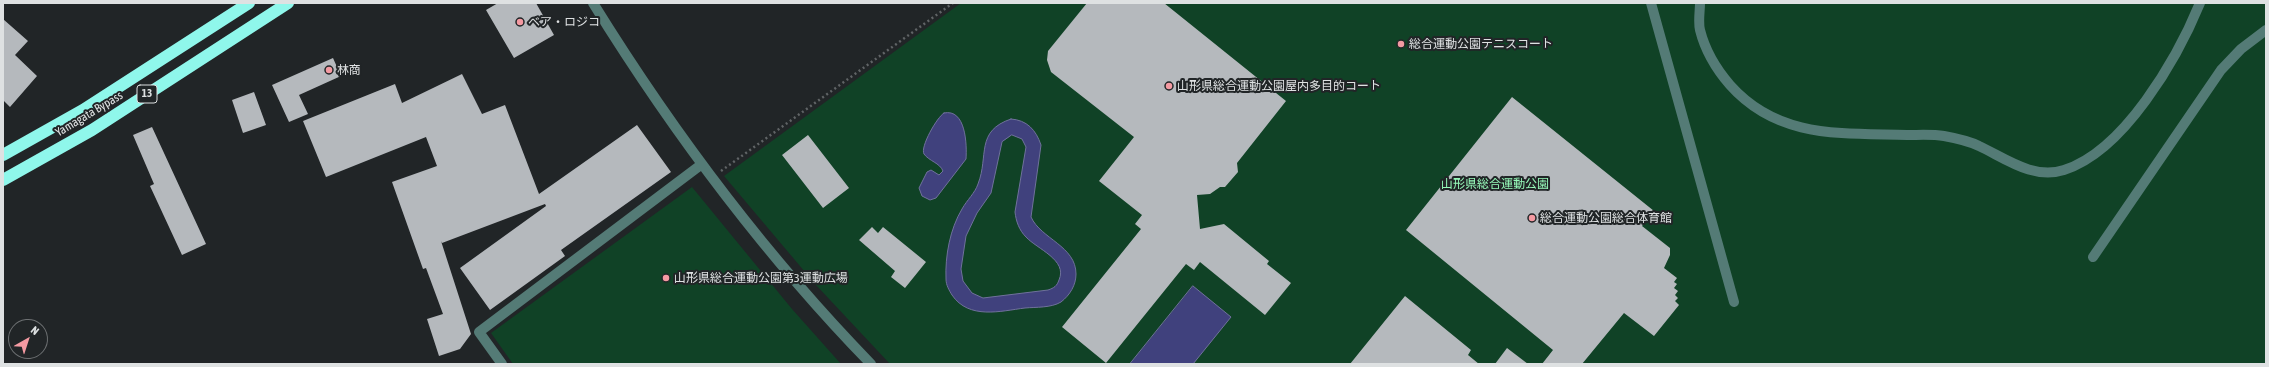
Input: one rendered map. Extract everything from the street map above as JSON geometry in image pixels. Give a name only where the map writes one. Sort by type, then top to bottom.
[{"type":"highway","name":"Yamagata Bypass","points":[[3,155],[82,110],[249,3]]},
{"type":"highway","name":"Yamagata Bypass","points":[[3,180],[92,130],[288,3]]},
{"type":"street","points":[[593,3],[642,81],[702,164],[755,233],[871,364]]},
{"type":"street","points":[[1650,3],[1734,302]]},
{"type":"street","points":[[1700,3],[1700,29],[1709,54],[1723,77],[1740,97],[1762,112],[1786,124],[1811,131],[1943,136],[1978,145],[2009,162],[2035,171],[2062,170],[2088,159],[2124,125],[2169,67],[2187,35],[2200,3]]},
{"type":"street","points":[[2093,257],[2221,70],[2241,49],[2266,30]]},
{"type":"street","points":[[502,364],[479,332],[702,164]]},
{"type":"path","points":[[712,177],[953,3]]},
{"type":"green space","name":"山形県総合運動公園","points":[[961,3],[2266,3],[2266,364],[890,364],[816,285],[724,176]]},
{"type":"green space","name":"山形県総合運動公園第3運動広場","points":[[692,187],[792,309],[841,364],[513,364],[491,333]]},
{"type":"shaded area","points":[[944,113],[951,113],[957,116],[961,122],[964,129],[966,159],[936,198],[930,200],[922,196],[919,188],[927,172],[931,170],[939,175],[943,171],[942,168],[924,154],[923,150],[930,132],[937,120]]},
{"type":"shaded area","points":[[1011,119],[1022,121],[1034,130],[1041,145],[1031,217],[1042,231],[1064,249],[1070,256],[1074,264],[1076,274],[1074,286],[1070,293],[1057,304],[996,312],[976,311],[959,303],[952,295],[947,285],[946,261],[951,234],[958,217],[978,184],[988,137],[992,130]],"holes":[[[1012,135],[1022,139],[1026,147],[1015,212],[1016,219],[1026,237],[1055,261],[1061,273],[1057,284],[1048,290],[983,298],[972,293],[963,281],[961,269],[966,236],[977,213],[991,193],[1002,142]]]},
{"type":"shaded area","points":[[1193,286],[1231,317],[1193,364],[1130,364]]},
{"type":"building","name":"ベア・ロジコ","points":[[498,3],[536,3],[554,35],[514,58],[486,10]]},
{"type":"building","points":[[1087,3],[1164,3],[1286,101],[1237,163],[1238,172],[1225,187],[1220,187],[1210,194],[1197,195],[1200,229],[1224,224],[1269,261],[1267,264],[1291,283],[1265,315],[1200,262],[1194,270],[1186,264],[1106,363],[1062,327],[1141,229],[1135,224],[1142,215],[1099,181],[1134,137],[1051,72],[1047,60],[1048,51]]},
{"type":"building","points":[[3,19],[28,41],[15,55],[37,76],[10,107],[3,100]]},
{"type":"building","points":[[333,58],[341,76],[299,95],[308,114],[289,122],[272,85]]},
{"type":"building","points":[[462,74],[482,114],[505,105],[539,194],[637,125],[671,172],[561,250],[565,256],[490,310],[460,268],[546,206],[545,204],[442,243],[441,241],[471,334],[460,349],[439,356],[427,319],[443,314],[426,268],[423,269],[392,182],[437,166],[426,137],[326,177],[303,121],[395,84],[402,103]]},
{"type":"building","points":[[254,92],[266,125],[243,133],[232,100]]},
{"type":"building","name":"総合運動公園総合体育館","points":[[1512,97],[1654,211],[1642,226],[1670,248],[1670,255],[1664,268],[1677,278],[1674,282],[1677,284],[1674,288],[1678,291],[1675,295],[1678,298],[1675,301],[1679,305],[1654,336],[1624,313],[1582,364],[1542,364],[1553,350],[1406,230]]},
{"type":"building","points":[[152,127],[206,244],[182,255],[150,186],[154,184],[133,135]]},
{"type":"building","points":[[808,135],[849,188],[823,208],[782,155]]},
{"type":"building","points":[[872,227],[878,233],[883,227],[926,262],[905,288],[891,277],[895,271],[859,240]]},
{"type":"building","points":[[1405,296],[1471,350],[1468,355],[1479,364],[1350,364]]},
{"type":"building","points":[[1507,348],[1528,364],[1495,364]]},
{"type":"place","name":"ベア・ロジコ","points":[[520,22]]},
{"type":"place","name":"総合運動公園テニスコート","points":[[1401,44]]},
{"type":"place","name":"林商","points":[[329,70]]},
{"type":"place","name":"山形県総合運動公園屋内多目的コート","points":[[1169,86]]},
{"type":"place","name":"総合運動公園総合体育館","points":[[1532,218]]},
{"type":"place","name":"山形県総合運動公園第3運動広場","points":[[666,278]]}]
